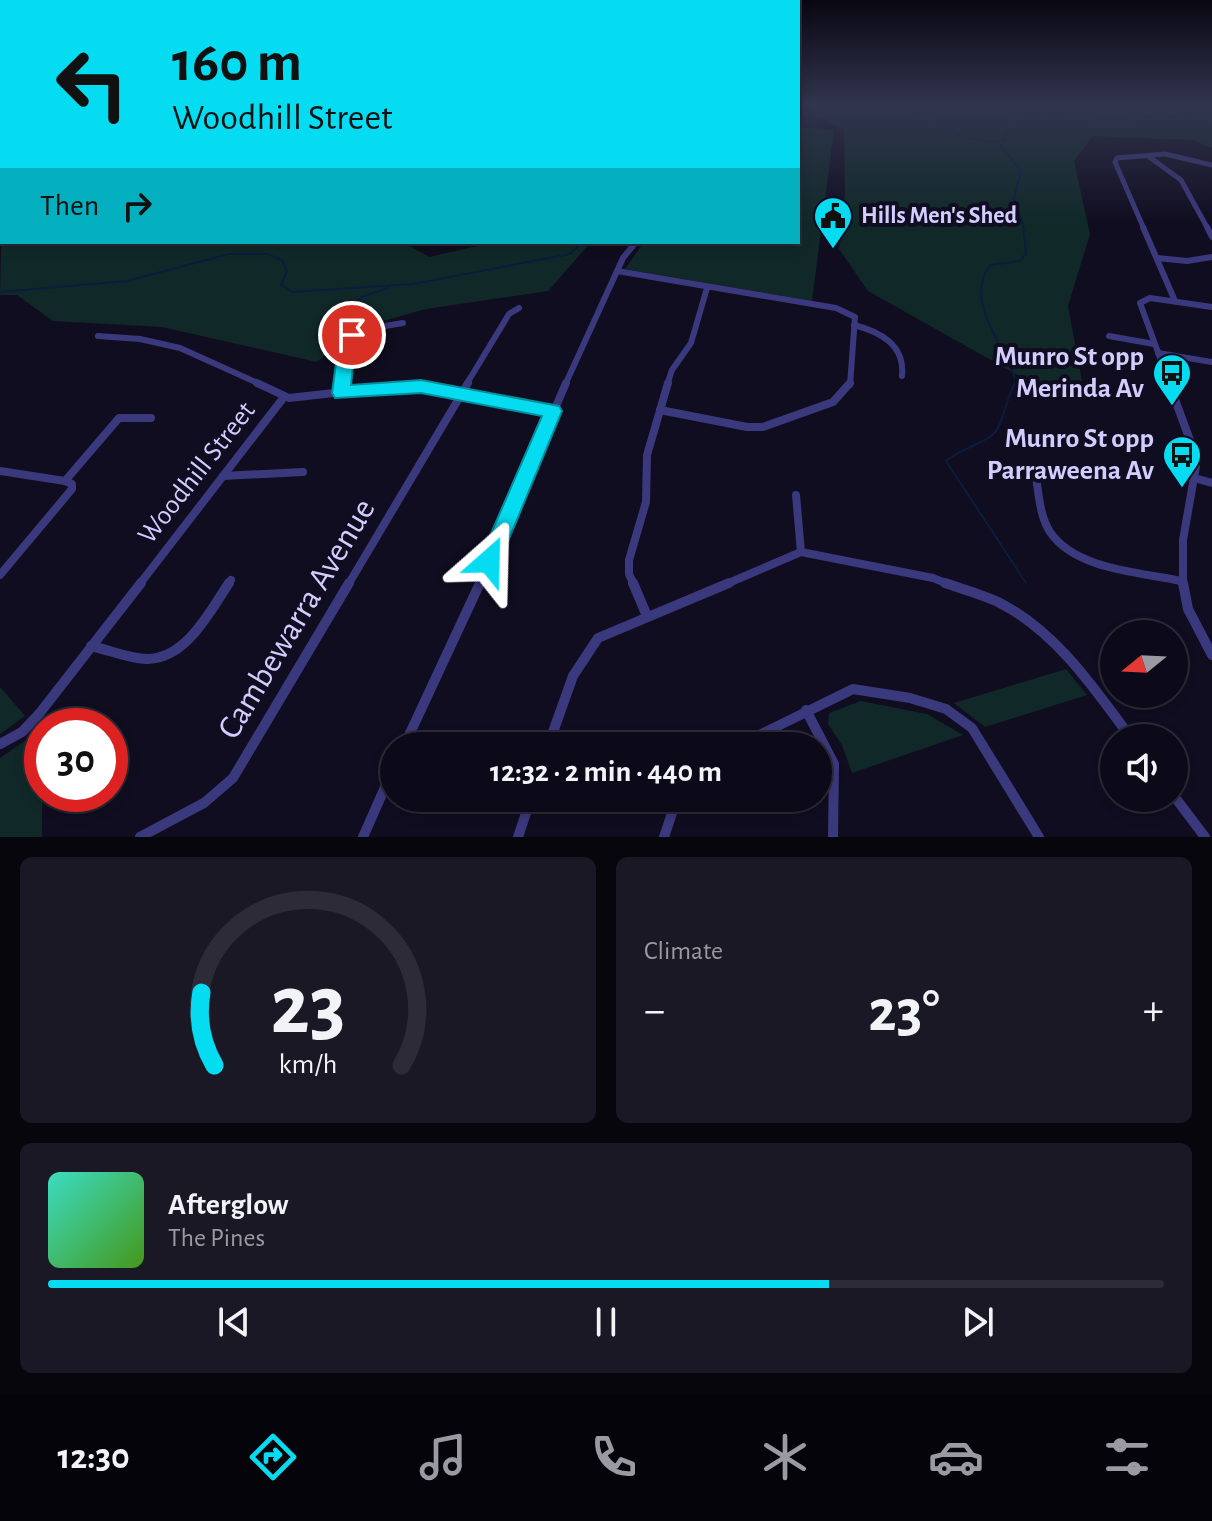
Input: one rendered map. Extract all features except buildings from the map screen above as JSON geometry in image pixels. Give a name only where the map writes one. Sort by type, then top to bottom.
[{"type":"street","points":[[1147,155],[1181,180],[1212,237]]},
{"type":"street","points":[[1175,301],[1115,162],[1122,156],[1187,156],[1212,165]]},
{"type":"street","points":[[410,732],[514,508],[553,411],[617,271],[635,244]]},
{"type":"street","points":[[1157,258],[1187,261],[1212,257]]},
{"type":"street","points":[[617,271],[844,310],[855,317],[850,385],[833,402],[772,425],[755,427],[660,410]]},
{"type":"street","points":[[647,616],[633,587],[629,560],[646,502],[647,455],[672,370],[691,343],[707,288]]},
{"type":"street","points":[[1212,307],[1150,298],[1141,301],[1193,445],[1196,466],[1180,562],[1181,581],[1190,618],[1212,655]]},
{"type":"street","name":"Cambewarra Avenue","points":[[140,837],[204,803],[233,778],[509,314],[519,308]]},
{"type":"street","points":[[341,393],[346,348],[352,335],[367,329],[403,323]]},
{"type":"street","points":[[854,325],[875,331],[895,345],[903,356],[902,376]]},
{"type":"street","points":[[98,336],[140,339],[180,348],[259,382],[284,397]]},
{"type":"street","points":[[1109,336],[1154,344]]},
{"type":"street","points":[[1158,353],[1212,362]]},
{"type":"street","name":"Woodhill Street","points":[[0,744],[22,732],[39,714],[284,397],[295,399],[405,385],[464,392],[553,411]]},
{"type":"street","points":[[65,481],[119,418],[151,418]]},
{"type":"street","points":[[0,471],[72,484],[72,489],[0,575]]},
{"type":"street","points":[[223,476],[303,472]]},
{"type":"street","points":[[1036,478],[1047,526],[1064,547],[1083,558],[1181,581]]},
{"type":"street","points":[[1194,478],[1212,483]]},
{"type":"street","points":[[796,495],[801,552]]},
{"type":"street","points":[[553,732],[571,675],[583,654],[598,638],[801,552],[933,578],[998,602],[1028,622],[1076,664],[1121,724]]},
{"type":"street","points":[[91,646],[147,659],[168,655],[183,644],[231,580]]},
{"type":"street","points":[[764,732],[853,689],[877,690],[946,709],[972,728],[1039,837]]},
{"type":"street","points":[[806,710],[834,764],[833,837]]},
{"type":"street","points":[[363,837],[380,799]]},
{"type":"street","points":[[518,837],[526,812]]},
{"type":"street","points":[[664,837],[672,812]]},
{"type":"street","points":[[1186,812],[1205,837]]},
{"type":"green space","points":[[800,144],[832,144],[812,301],[625,269],[643,244],[800,244]]},
{"type":"green space","points":[[844,144],[1087,144],[1074,161],[1090,234],[1068,306],[1082,381],[1046,391],[868,291],[839,249],[845,193]]},
{"type":"green space","points":[[1,244],[406,244],[429,257],[486,244],[589,244],[548,291],[426,309],[358,328],[317,362],[162,327],[53,321],[17,295],[0,295]]},
{"type":"green space","points":[[1066,669],[1087,695],[985,727],[954,703]]},
{"type":"green space","points":[[0,687],[24,717],[0,734]]},
{"type":"green space","points":[[861,701],[927,714],[963,735],[852,773],[842,745],[828,724],[829,713]]},
{"type":"green space","points":[[24,742],[24,812],[42,812],[42,837],[0,837],[0,758]]},
{"type":"waterway","points":[[1000,144],[1021,171],[1014,199],[1023,226],[1026,253],[1020,261],[990,265],[983,279],[981,294],[989,323],[1016,381],[996,431],[946,461],[1026,583]]},
{"type":"waterway","points":[[0,292],[127,281],[229,254],[267,254],[282,260],[287,271],[281,285],[292,292],[413,284],[570,254],[580,244]]},
{"type":"waterway","points":[[314,337],[362,297],[388,288]]},
{"type":"place","name":"Hills Men's Shed","points":[[833,250]]},
{"type":"place","name":"Munro St opp Merinda Av","points":[[1172,407]]},
{"type":"place","name":"Munro St opp Parraweena Av","points":[[1182,489]]},
{"type":"route","points":[[352,335],[346,348],[341,393],[390,386],[421,386],[553,411],[489,561]]}]
